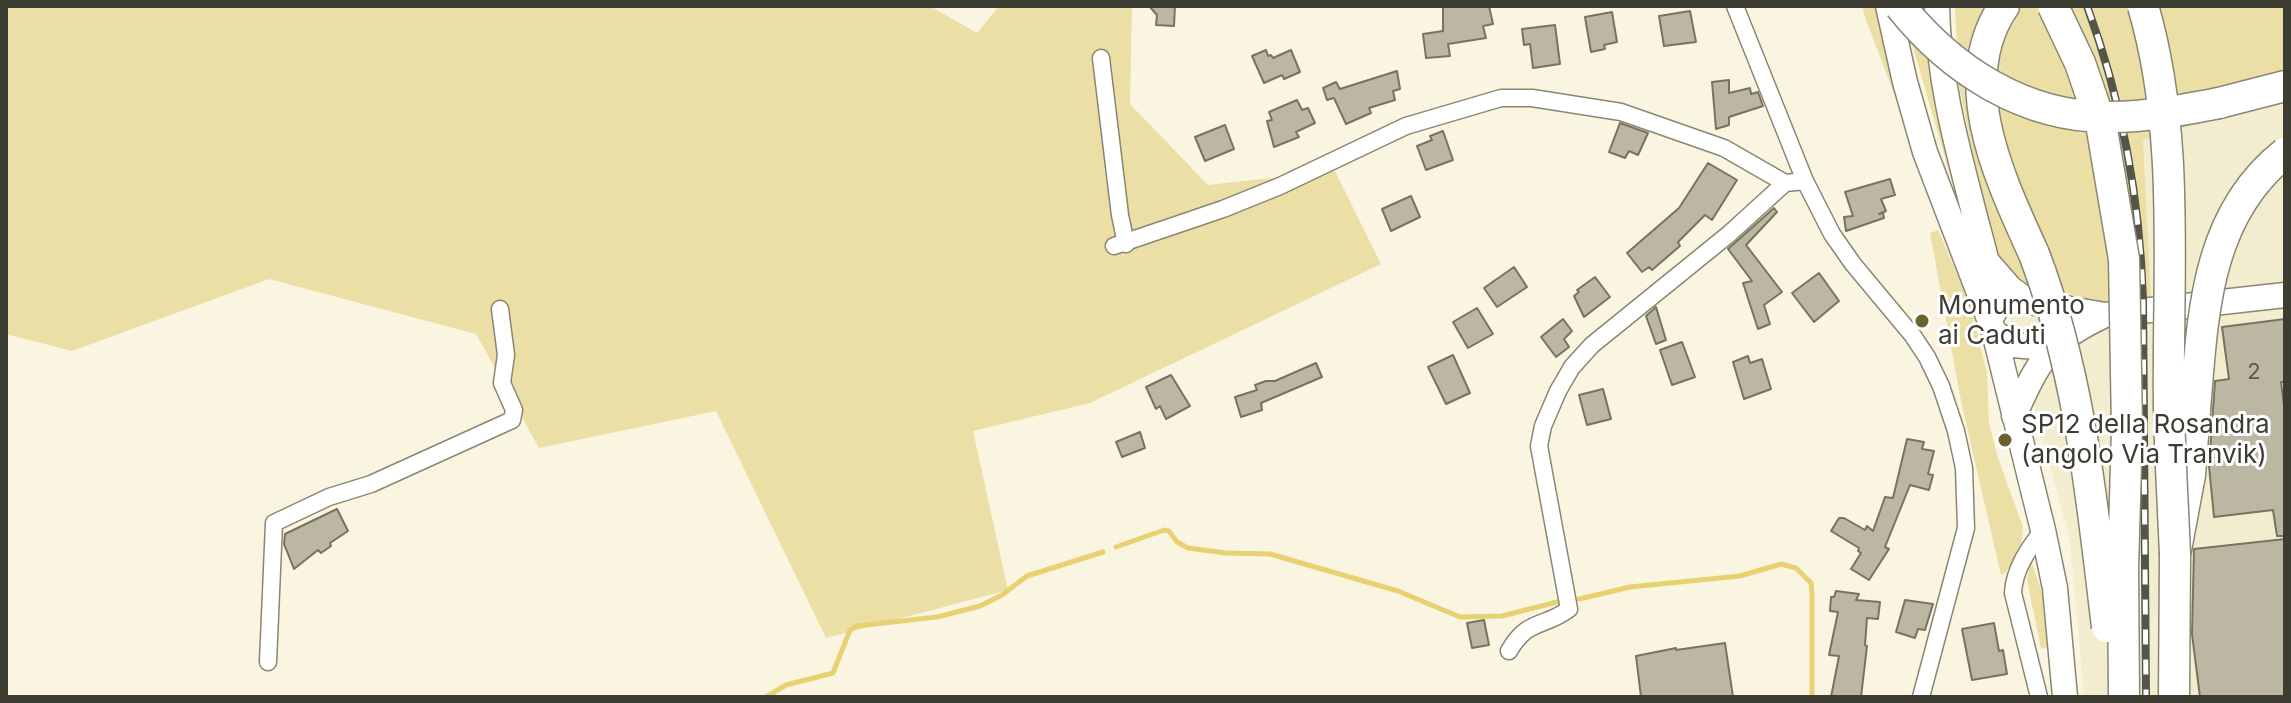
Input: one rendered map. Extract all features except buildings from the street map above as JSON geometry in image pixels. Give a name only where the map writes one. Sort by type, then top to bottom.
[{"type":"highway","points":[[1900,6],[1921,32],[1951,60],[1987,85],[2067,114],[2109,117],[2164,113],[2285,86]]},
{"type":"highway","points":[[2004,6],[1987,44],[1981,87],[1992,148],[2006,192],[2034,254],[2065,348],[2093,505],[2114,697]]},
{"type":"highway","points":[[2053,6],[2080,63],[2101,124],[2124,259],[2127,428],[2123,569],[2124,697]]},
{"type":"highway","points":[[2143,6],[2157,72],[2166,149],[2169,408],[2175,555],[2174,697]]},
{"type":"highway","points":[[2175,555],[2190,475],[2206,294],[2214,261],[2240,202],[2258,178],[2285,153]]},
{"type":"main road","points":[[1888,6],[1925,152],[1994,332],[2055,588],[2065,697]]},
{"type":"main road","points":[[1937,6],[1945,92],[1969,196],[1989,264],[1994,295],[1994,332]]},
{"type":"main road","points":[[1989,264],[2010,288],[2029,302],[2105,315],[2285,295]]},
{"type":"main road","points":[[1994,332],[2001,317],[2014,307],[2029,302]]},
{"type":"main road","points":[[2014,416],[2030,380],[2050,348],[2076,328],[2105,315]]},
{"type":"main road","points":[[1994,332],[2012,345],[2050,348]]},
{"type":"street","points":[[1735,6],[1805,181],[1832,234],[1927,357],[1941,386],[1956,431],[1964,468],[1966,528],[1921,697]]},
{"type":"street","points":[[1101,58],[1120,215],[1120,245],[1280,186],[1406,126],[1501,98],[1532,98],[1621,112],[1724,148],[1785,183],[1805,181]]},
{"type":"street","points":[[1509,651],[1520,634],[1530,626],[1569,609],[1539,446],[1547,414],[1572,367],[1592,345],[1729,234],[1785,183]]},
{"type":"street","points":[[268,662],[274,523],[329,497],[371,484],[512,420],[514,410],[502,383],[506,355],[500,309]]},
{"type":"street","points":[[2039,697],[2013,593],[2013,579],[2043,530]]},
{"type":"shaded area","points":[[6,6],[930,6],[977,33],[999,6],[1132,6],[1130,104],[1208,185],[1335,171],[1381,264],[1090,403],[973,431],[1008,590],[826,638],[716,411],[539,448],[476,334],[269,279],[72,351],[6,334]]},
{"type":"shaded area","points":[[1862,6],[1877,6],[1902,114],[1866,20]]},
{"type":"shaded area","points":[[1901,6],[1927,6],[1963,208],[1960,209]]},
{"type":"shaded area","points":[[1955,6],[2285,6],[2285,103],[2143,140],[2151,297],[2105,303],[2042,298],[2028,292],[1993,255],[1958,80]]},
{"type":"shaded area","points":[[2285,103],[2285,697],[2084,697],[2070,540],[1993,255],[2151,297],[2143,140]]},
{"type":"shaded area","points":[[1938,230],[1970,304],[1987,373],[1989,423],[2023,527],[2021,550],[2001,575],[1961,401],[1930,233]]},
{"type":"shaded area","points":[[2031,560],[2044,599],[2050,647],[2041,649],[2027,580]]},
{"type":"waterway","points":[[1116,547],[1164,530],[1169,531],[1177,542],[1188,548],[1270,554],[1398,591],[1460,617],[1502,616],[1557,602]]},
{"type":"waterway","points":[[766,697],[786,685],[833,673],[850,630],[857,626],[937,617],[980,606],[1002,595],[1027,576],[1103,552]]},
{"type":"waterway","points":[[1579,599],[1630,587],[1740,576],[1781,564],[1796,568],[1811,583],[1812,697]]},
{"type":"railway","points":[[2087,6],[2119,114],[2138,225],[2143,300],[2146,697]]},
{"type":"place","name":"Monumento ai Caduti","points":[[1922,321]]},
{"type":"place","name":"SP12 della Rosandra (angolo Via Tranvik)","points":[[2005,440]]}]
